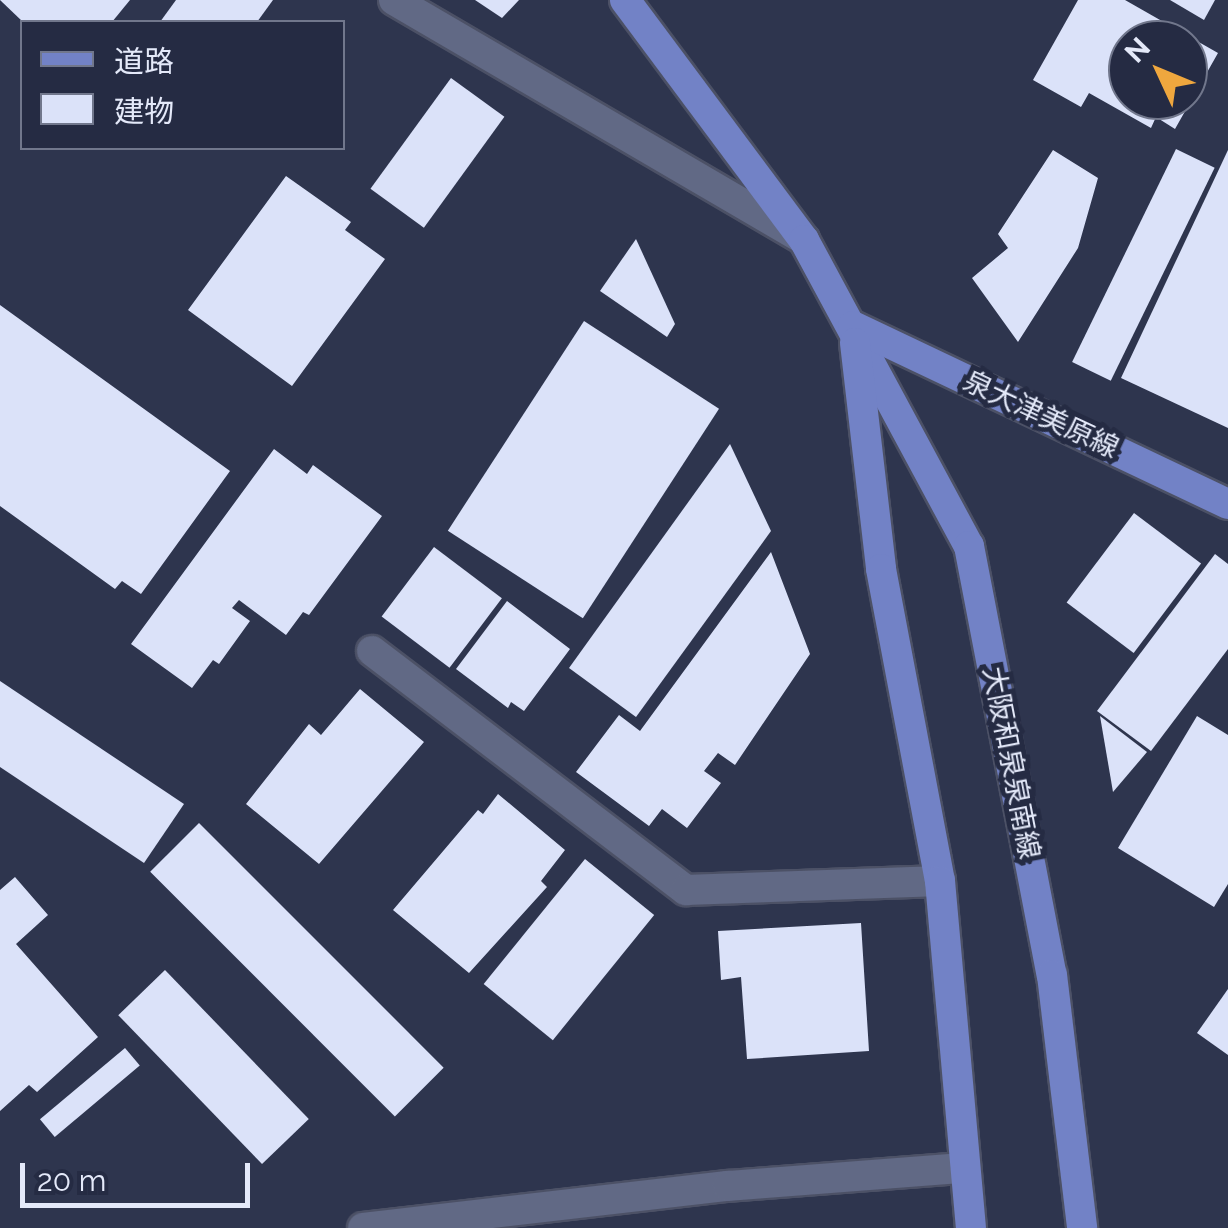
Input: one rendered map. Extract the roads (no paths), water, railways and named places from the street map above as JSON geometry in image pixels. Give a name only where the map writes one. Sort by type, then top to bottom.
[{"type":"main road","name":"大阪和泉泉南線","points":[[624,0],[804,240],[854,326],[969,546],[1052,975],[1082,1228]]},
{"type":"main road","name":"大阪和泉泉南線","points":[[854,326],[882,569],[940,881],[970,1228]]},
{"type":"main road","name":"泉大津美原線","points":[[854,326],[1228,504]]},
{"type":"street","points":[[394,0],[804,240]]},
{"type":"street","points":[[372,652],[686,890],[940,881]]},
{"type":"street","points":[[363,1228],[728,1186],[964,1168]]}]
